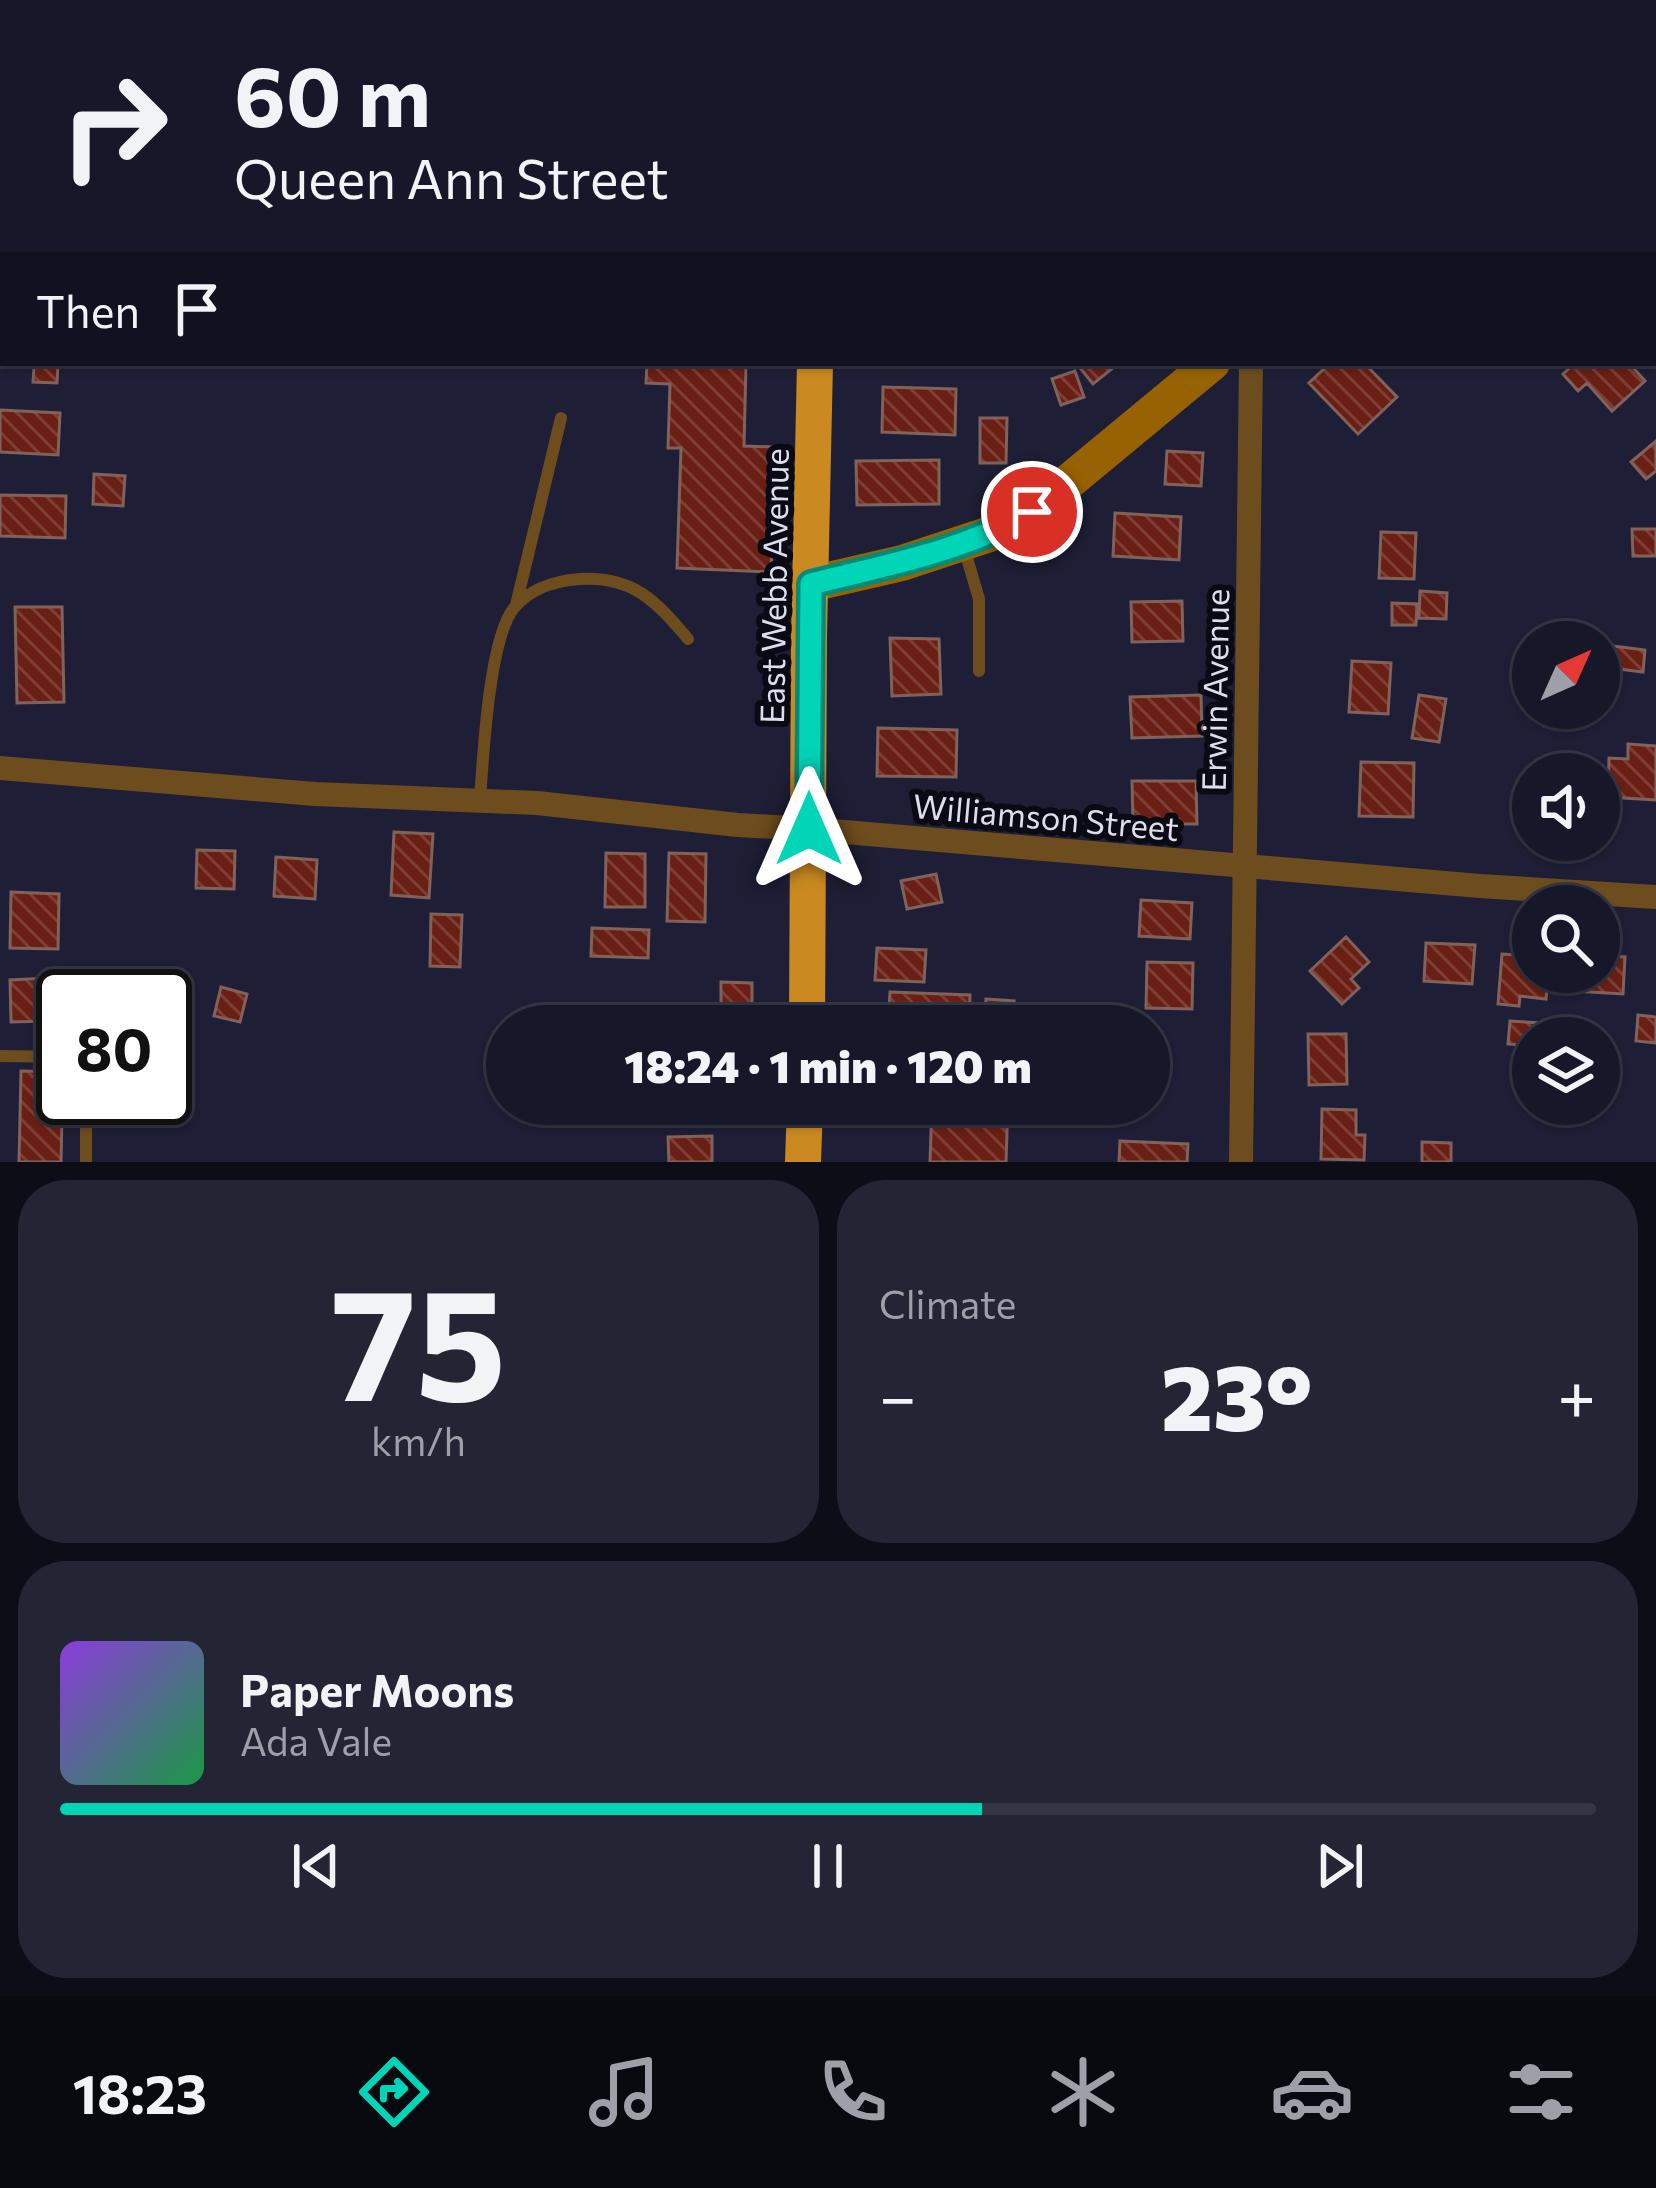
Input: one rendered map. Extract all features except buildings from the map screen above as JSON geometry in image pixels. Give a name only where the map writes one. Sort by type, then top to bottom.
[{"type":"highway","name":"East Webb Avenue","points":[[807,1005],[815,366]]},
{"type":"highway","points":[[803,1162],[804,1125]]},
{"type":"street","points":[[811,584],[902,563],[996,532],[1032,512],[1208,366]]},
{"type":"street","name":"Erwin Avenue","points":[[1241,1162],[1251,366]]},
{"type":"street","name":"Williamson Street","points":[[0,768],[315,794],[537,803],[738,825],[1656,897]]},
{"type":"lane","points":[[516,606],[561,418]]},
{"type":"lane","points":[[963,545],[979,599],[980,670]]},
{"type":"lane","points":[[480,801],[484,728],[500,640],[506,619],[532,592],[556,581],[598,578],[633,587],[688,639]]},
{"type":"lane","points":[[0,1056],[36,1057]]},
{"type":"lane","points":[[86,1125],[86,1162]]},
{"type":"route","points":[[809,829],[811,584],[963,545],[1032,512]]}]
